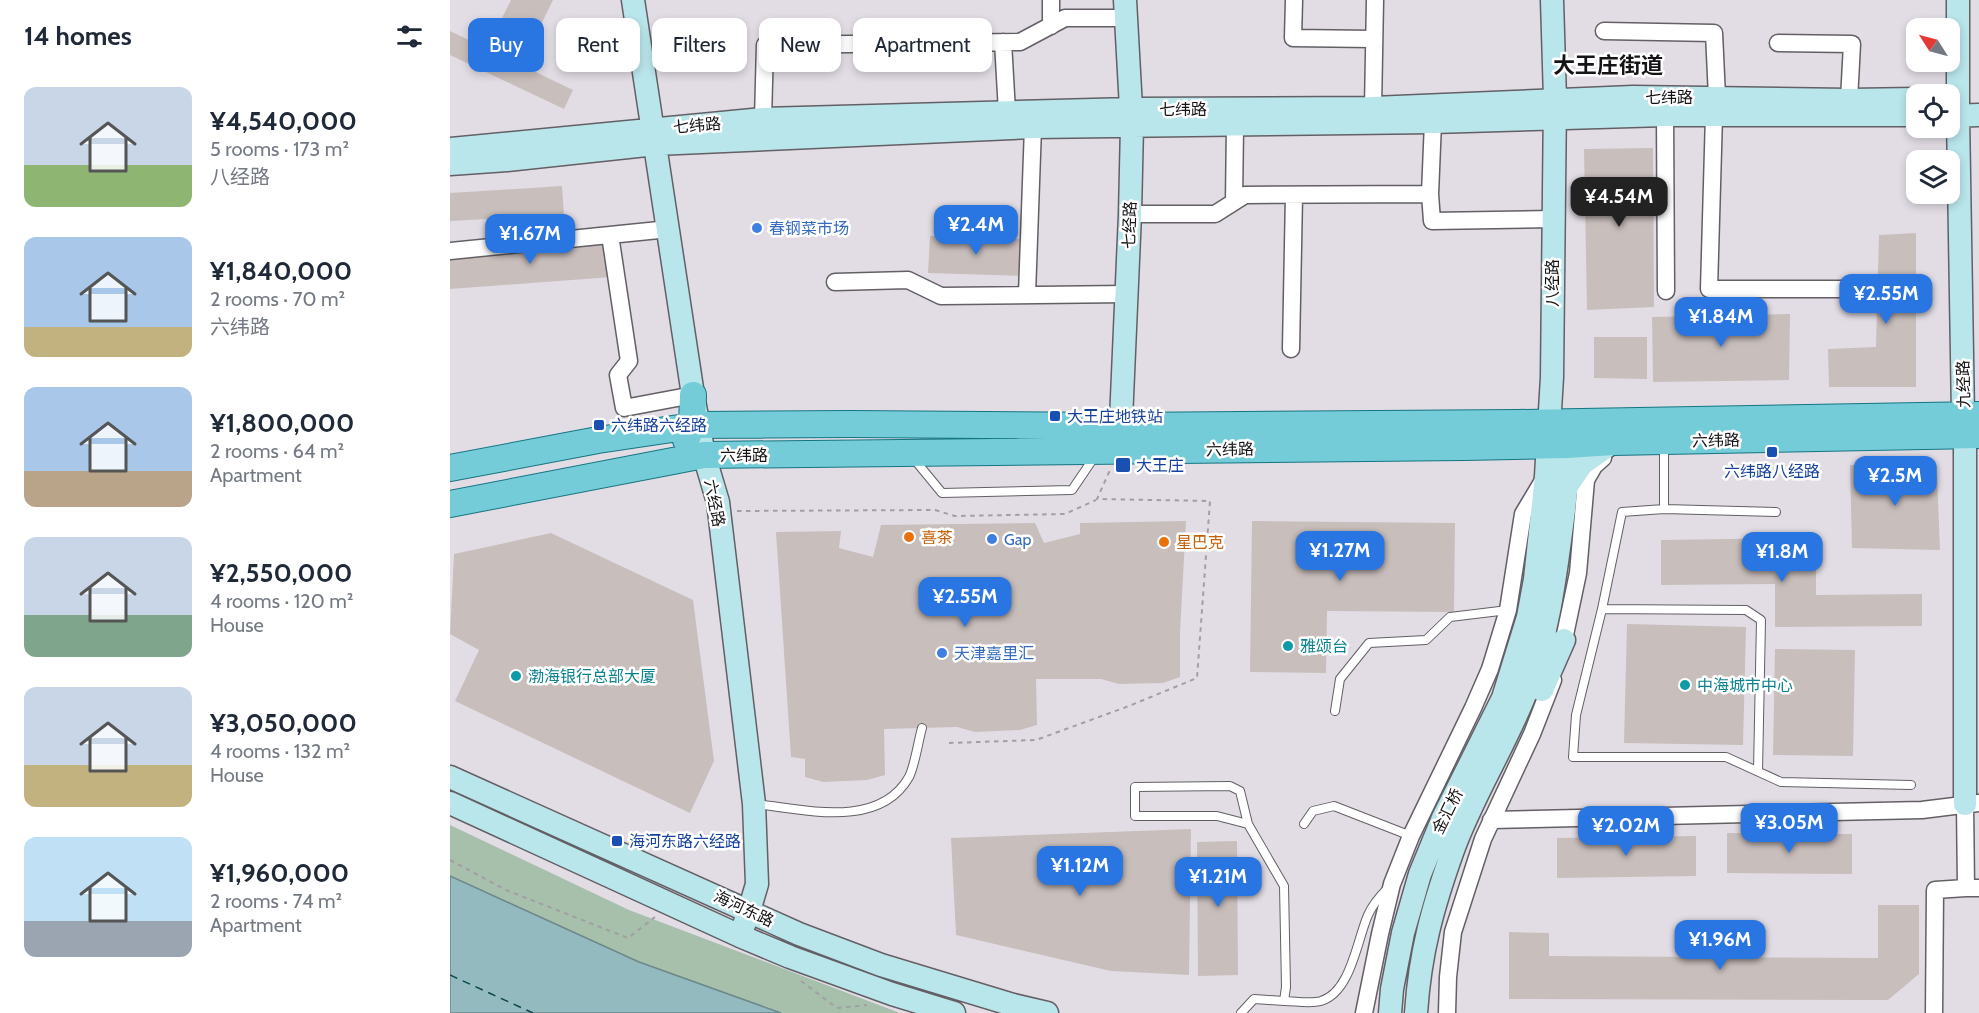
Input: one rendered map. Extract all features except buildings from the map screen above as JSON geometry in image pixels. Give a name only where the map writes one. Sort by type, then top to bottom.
[{"type":"main road","points":[[655,463],[682,445],[695,425],[693,395]]},
{"type":"main road","name":"六纬路","points":[[450,468],[598,440],[695,425],[863,424],[1113,442]]},
{"type":"main road","name":"六纬路","points":[[450,504],[704,455],[910,454],[1113,442],[1555,438],[1972,425]]},
{"type":"main road","name":"六纬路","points":[[1555,438],[1613,442],[1652,441],[1972,425]]},
{"type":"street","points":[[610,235],[629,361],[618,375],[624,408],[693,395],[633,0]]},
{"type":"street","points":[[1050,0],[1051,26]]},
{"type":"street","points":[[1294,0],[1293,38],[1373,39]]},
{"type":"street","points":[[1373,108],[1375,0]]},
{"type":"street","name":"八经路","points":[[1544,665],[1567,486],[1555,438],[1552,0]]},
{"type":"street","name":"九经路","points":[[1958,0],[1972,425],[1972,803]]},
{"type":"street","points":[[763,119],[765,45],[1020,42],[1065,18],[1125,9]]},
{"type":"street","name":"七经路","points":[[1113,442],[1127,294],[1130,214],[1132,117],[1125,9]]},
{"type":"street","points":[[1604,31],[1714,33],[1715,106],[1709,289],[1847,289]]},
{"type":"street","points":[[1003,42],[1007,112]]},
{"type":"street","points":[[1778,43],[1852,44],[1849,100]]},
{"type":"street","name":"七纬路","points":[[450,164],[654,145],[1032,127],[1132,117],[1373,108],[1554,109],[1906,99]]},
{"type":"street","name":"七纬路","points":[[450,148],[627,131],[654,145],[763,119],[1007,112],[1132,117],[1235,125],[1433,122],[1554,109],[1665,115],[1715,106],[1906,115]]},
{"type":"street","points":[[1665,115],[1666,291]]},
{"type":"street","points":[[1433,122],[1430,194],[1432,220],[1553,219]]},
{"type":"street","points":[[1234,202],[1235,125]]},
{"type":"street","points":[[1027,294],[1032,127]]},
{"type":"street","points":[[1130,214],[1215,214],[1245,195],[1430,194]]},
{"type":"street","points":[[1291,349],[1294,195]]},
{"type":"street","points":[[450,251],[669,229]]},
{"type":"street","points":[[835,282],[908,280],[941,296],[1127,294]]},
{"type":"street","name":"六经路","points":[[695,425],[719,512],[754,804],[757,884],[740,936]]},
{"type":"street","name":"八经路","points":[[1518,613],[1540,546],[1546,476],[1555,438]]},
{"type":"street","points":[[1448,1013],[1448,977],[1453,932],[1483,839],[1532,734],[1554,678],[1564,640],[1578,573],[1586,480],[1594,466],[1605,457],[1652,441]]},
{"type":"street","points":[[1567,486],[1582,464],[1613,442]]},
{"type":"street","points":[[1364,1013],[1392,884],[1411,836],[1518,613]]},
{"type":"street","name":"金汇桥","points":[[1390,1013],[1402,933],[1420,874],[1443,818],[1503,698],[1518,613]]},
{"type":"street","points":[[1544,665],[1564,640]]},
{"type":"street","name":"金汇桥","points":[[1416,1013],[1420,967],[1433,909],[1454,847],[1518,712],[1544,665]]},
{"type":"street","name":"海河东路","points":[[450,777],[798,934],[882,965],[1013,1005],[1047,1013]]},
{"type":"street","name":"海河东路","points":[[450,803],[790,957],[892,994],[954,1013]]},
{"type":"street","points":[[1491,820],[1922,810],[1972,803],[1972,888],[1935,890],[1934,1013]]},
{"type":"lane","points":[[1652,441],[1664,509]]},
{"type":"lane","points":[[910,454],[942,493],[1072,490],[1113,442]]},
{"type":"lane","points":[[1776,512],[1664,509],[1622,512],[1602,609],[1576,715],[1573,757],[1726,757],[1781,782],[1911,785]]},
{"type":"lane","points":[[1602,609],[1746,610],[1761,621],[1758,771]]},
{"type":"lane","points":[[1335,711],[1340,679],[1369,643],[1426,640],[1450,617],[1518,613]]},
{"type":"lane","points":[[754,804],[841,813],[865,810],[891,798],[909,777],[922,728]]},
{"type":"lane","points":[[1248,824],[1217,816],[1136,816],[1135,787],[1230,786],[1240,791],[1248,824],[1284,886],[1286,987],[1284,1001]]},
{"type":"lane","points":[[1304,824],[1313,811],[1334,806],[1411,836]]},
{"type":"lane","points":[[1241,1013],[1254,999],[1319,1002],[1334,995],[1346,976],[1368,916],[1377,900],[1392,884]]},
{"type":"path","points":[[1097,499],[1113,442]]},
{"type":"path","points":[[719,512],[935,510],[955,516],[1065,514],[1097,499],[1210,501],[1197,678],[1036,740],[949,743]]},
{"type":"path","points":[[450,861],[506,890],[628,938],[661,912]]},
{"type":"path","points":[[795,976],[837,1008],[872,1004]]},
{"type":"green space","points":[[450,825],[629,910],[900,1013],[450,1013]]},
{"type":"water","points":[[450,876],[639,962],[781,1013],[450,1013]]},
{"type":"ferry route","points":[[450,975],[533,1013]]},
{"type":"place","name":"春钢菜市场","points":[[757,228]]},
{"type":"place","name":"大王庄地铁站","points":[[1055,416]]},
{"type":"place","name":"六纬路六经路","points":[[599,425]]},
{"type":"place","name":"六纬路八经路","points":[[1772,452]]},
{"type":"place","name":"大王庄","points":[[1123,465]]},
{"type":"place","name":"喜茶","points":[[909,537]]},
{"type":"place","name":"Gap","points":[[992,539]]},
{"type":"place","name":"星巴克","points":[[1164,542]]},
{"type":"place","name":"雅颂台","points":[[1288,646]]},
{"type":"place","name":"天津嘉里汇","points":[[942,653]]},
{"type":"place","name":"渤海银行总部大厦","points":[[516,676]]},
{"type":"place","name":"中海城市中心","points":[[1685,685]]},
{"type":"place","name":"海河东路六经路","points":[[617,841]]},
{"type":"district","name":"大王庄街道","points":[[1608,65]]}]
